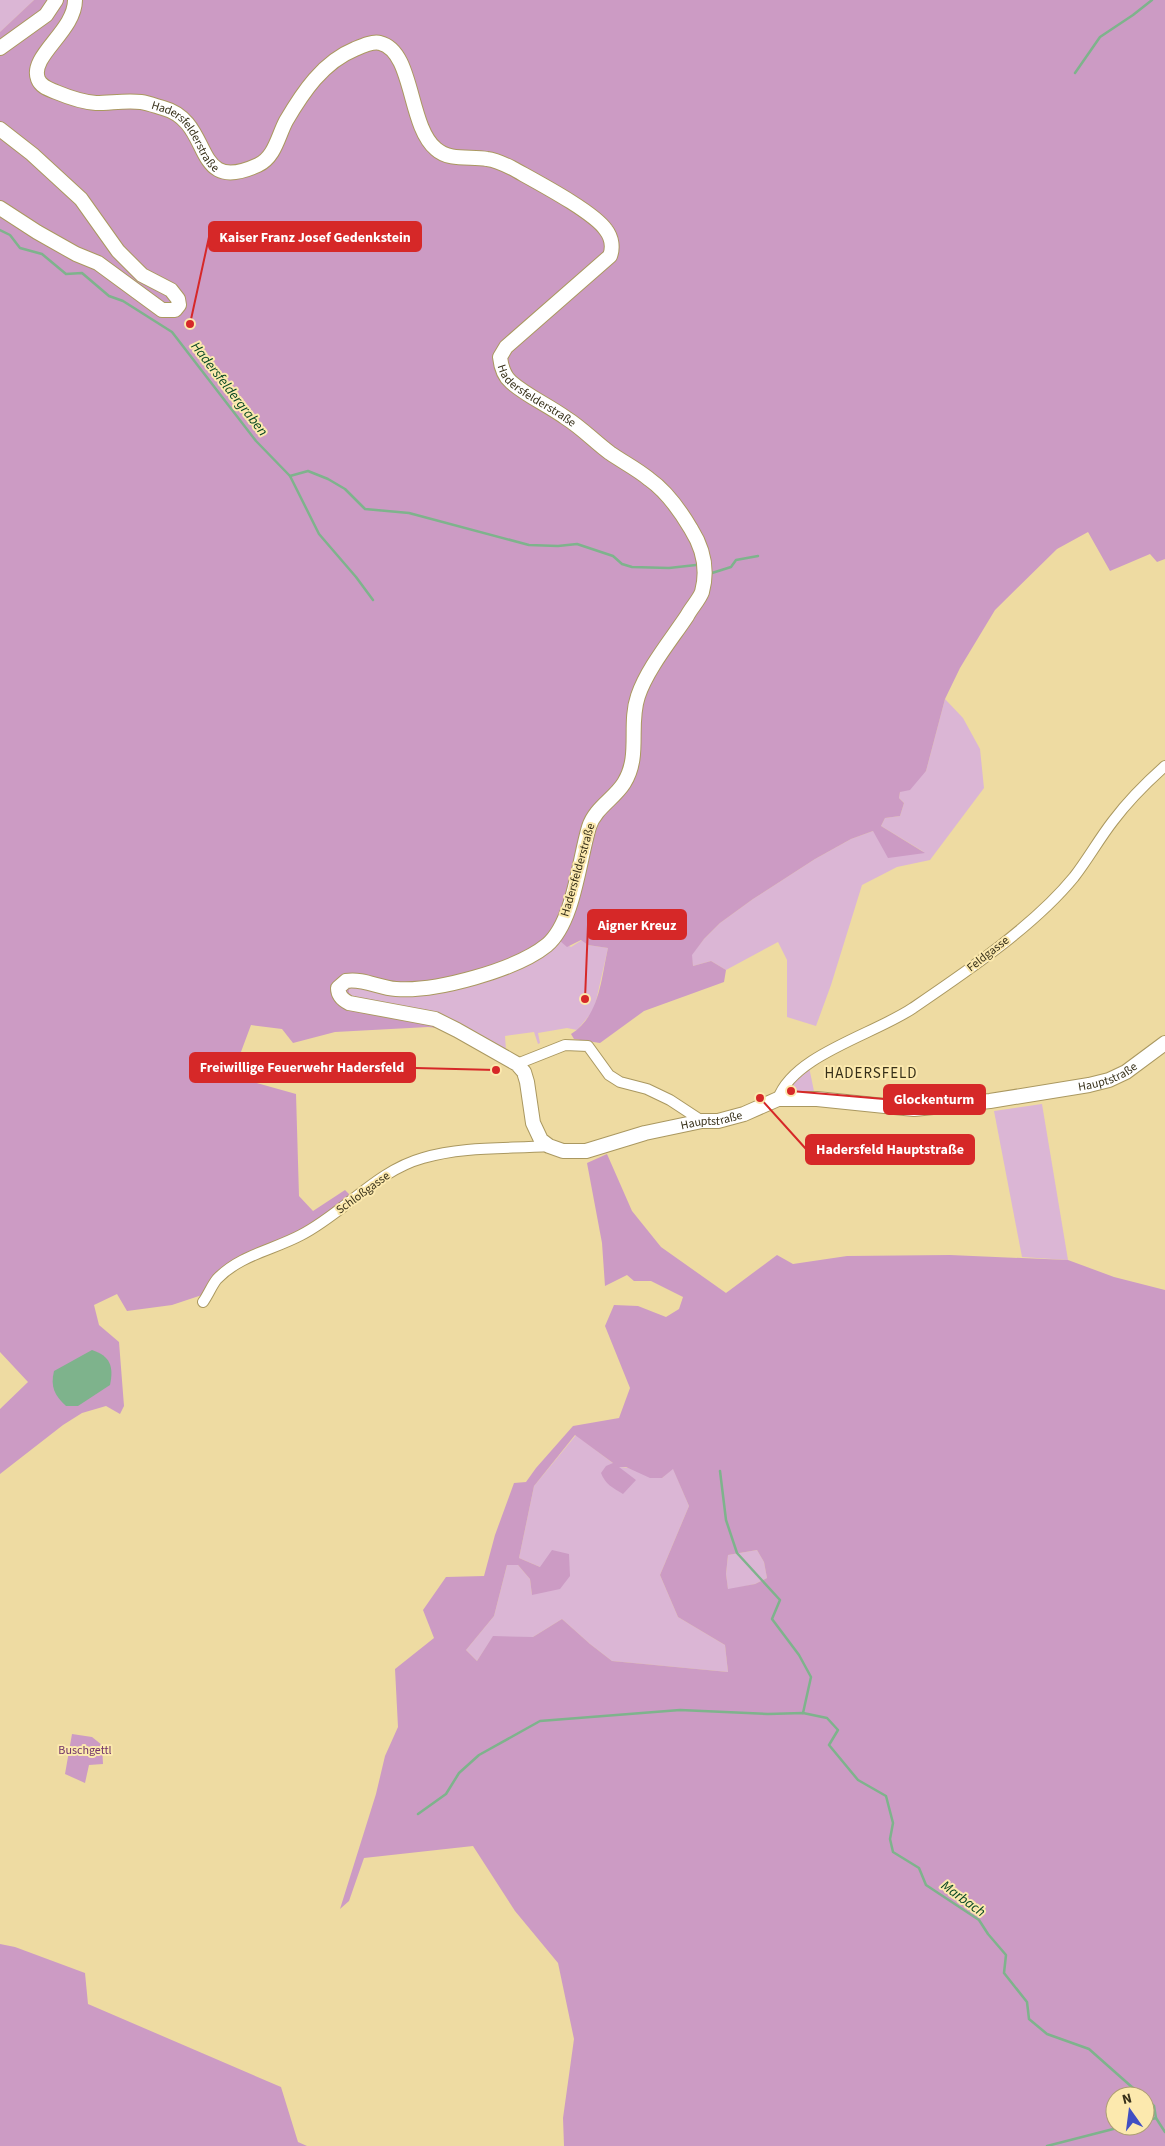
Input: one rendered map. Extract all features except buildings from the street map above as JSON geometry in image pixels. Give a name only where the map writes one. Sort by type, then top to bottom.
[{"type":"street","points":[[0,48],[46,14],[56,0]]},
{"type":"street","name":"Hadersfelderstraße","points":[[75,0],[75,8],[66,27],[44,53],[38,66],[37,78],[43,86],[72,98],[94,103],[141,102],[175,112],[188,123],[197,136],[208,162],[218,171],[231,172],[260,164],[272,152],[304,92],[325,68],[345,53],[364,45],[379,42],[391,48],[400,60],[420,128],[427,140],[438,151],[452,156],[486,158],[512,168],[591,216],[609,234],[612,248],[606,261],[506,347],[500,357],[502,367],[509,380],[568,418],[608,452],[651,480],[674,504],[692,530],[702,549],[705,570],[701,593],[638,695],[634,714],[635,747],[629,772],[624,783],[600,808],[589,825],[576,881],[562,925],[548,944],[519,963],[501,970],[436,985],[410,990],[393,989],[351,980],[342,983],[338,988],[339,995],[349,1003],[435,1020],[457,1030],[517,1064]]},
{"type":"street","points":[[0,129],[32,154],[81,199],[118,251],[142,275],[171,290],[178,299],[178,305],[175,310],[162,310],[98,263],[60,245],[0,208]]},
{"type":"street","name":"Feldgasse","points":[[778,1099],[784,1084],[806,1065],[820,1056],[890,1023],[1002,944],[1047,905],[1074,876],[1114,820],[1165,766]]},
{"type":"street","name":"Hauptstraße","points":[[549,1146],[563,1151],[586,1151],[645,1133],[702,1121],[718,1121],[744,1114],[778,1099],[817,1099],[914,1109],[990,1101],[1109,1080],[1126,1072],[1165,1043]]},
{"type":"street","points":[[549,1146],[536,1133],[532,1123],[527,1082],[524,1072],[517,1064],[565,1045],[588,1046],[609,1075],[620,1082],[647,1089],[670,1100],[702,1121]]},
{"type":"street","name":"Schloßgasse","points":[[203,1302],[217,1280],[249,1256],[300,1236],[324,1222],[377,1182],[403,1166],[422,1158],[442,1154],[549,1146]]},
{"type":"shaded area","points":[[0,0],[34,0],[0,32]]},
{"type":"shaded area","points":[[945,699],[963,718],[980,749],[984,788],[930,860],[897,867],[862,885],[831,985],[816,1026],[787,1017],[787,960],[778,942],[726,970],[711,961],[693,966],[691,955],[720,923],[815,859],[851,839],[873,831],[924,852],[881,826],[885,818],[900,816],[904,803],[899,798],[900,792],[926,771]]},
{"type":"shaded area","points":[[582,940],[588,945],[608,948],[594,1010],[577,1030],[567,1028],[538,1033],[540,1043],[538,1044],[534,1032],[505,1036],[506,1050],[355,998],[348,992],[352,987],[560,941],[571,947]]},
{"type":"shaded area","points":[[809,1067],[815,1096],[797,1095],[791,1082]]},
{"type":"shaded area","points":[[1042,1104],[1068,1260],[1022,1257],[994,1111]]},
{"type":"shaded area","points":[[92,1350],[107,1359],[111,1367],[110,1385],[78,1406],[66,1406],[54,1391],[54,1371]]},
{"type":"shaded area","points":[[576,1435],[618,1467],[629,1468],[662,1478],[673,1468],[689,1506],[660,1575],[678,1617],[725,1645],[728,1672],[612,1661],[562,1619],[533,1637],[493,1637],[477,1661],[466,1650],[494,1616],[507,1565],[518,1565],[530,1579],[532,1595],[540,1567],[519,1558],[534,1486]]},
{"type":"shaded area","points":[[757,1550],[764,1562],[767,1578],[755,1584],[728,1590],[726,1574],[728,1555]]},
{"type":"green space","points":[[34,0],[1165,0],[1165,559],[1157,562],[1150,554],[1110,571],[1088,532],[1057,549],[995,610],[960,668],[945,699],[926,771],[910,790],[900,792],[899,798],[904,803],[900,816],[885,818],[881,826],[925,853],[888,858],[873,831],[851,839],[815,859],[720,923],[704,939],[692,955],[693,966],[711,961],[726,970],[724,982],[644,1011],[600,1043],[574,1039],[571,1034],[581,1026],[594,1007],[601,984],[608,948],[588,945],[581,940],[567,947],[560,941],[512,971],[373,990],[352,987],[349,990],[349,993],[355,998],[418,1011],[461,1024],[458,1030],[428,1027],[335,1032],[293,1043],[282,1029],[251,1025],[232,1076],[296,1094],[299,1196],[313,1211],[345,1190],[351,1196],[300,1231],[260,1248],[216,1273],[202,1295],[172,1305],[127,1311],[117,1294],[94,1305],[99,1325],[119,1342],[124,1406],[120,1414],[106,1406],[82,1413],[63,1425],[0,1474],[0,1409],[28,1382],[0,1352],[0,32]]},
{"type":"green space","points":[[607,1154],[632,1211],[661,1247],[726,1293],[777,1255],[793,1264],[847,1256],[950,1255],[1068,1260],[1114,1277],[1165,1290],[1165,2146],[564,2146],[563,2118],[574,2039],[558,1963],[515,1911],[473,1846],[364,1858],[349,1901],[340,1909],[376,1794],[385,1756],[398,1727],[395,1669],[434,1638],[423,1610],[446,1577],[484,1576],[495,1535],[514,1483],[526,1482],[573,1426],[619,1418],[630,1388],[605,1326],[614,1305],[638,1306],[666,1317],[679,1309],[683,1297],[651,1281],[634,1281],[627,1275],[605,1286],[602,1243],[587,1163]],"holes":[[[575,1435],[613,1463],[606,1466],[601,1473],[607,1483],[623,1494],[636,1480],[619,1467],[626,1467],[650,1478],[662,1478],[673,1469],[689,1506],[660,1575],[678,1617],[725,1645],[728,1672],[612,1661],[562,1619],[533,1637],[493,1636],[477,1661],[466,1650],[494,1616],[507,1565],[518,1565],[530,1579],[532,1595],[560,1589],[570,1576],[569,1554],[552,1550],[540,1567],[519,1558],[534,1486]],[[757,1550],[764,1562],[767,1578],[755,1584],[728,1589],[726,1574],[728,1555]]]},
{"type":"green space","name":"Buschgettl","points":[[72,1734],[92,1737],[102,1745],[103,1764],[89,1765],[85,1783],[65,1774]]},
{"type":"green space","points":[[0,1944],[15,1947],[85,1973],[88,2004],[281,2087],[298,2142],[307,2146],[0,2146]]},
{"type":"waterway","points":[[1075,73],[1100,37],[1152,0]]},
{"type":"waterway","name":"Hadersfeldergraben","points":[[0,230],[10,235],[20,248],[42,254],[66,274],[82,273],[109,296],[123,301],[172,332],[256,441],[290,476],[319,534],[373,600]]},
{"type":"waterway","points":[[290,476],[308,471],[328,479],[345,489],[365,509],[409,513],[529,545],[558,546],[577,544],[613,556],[622,564],[632,567],[669,568],[696,565]]},
{"type":"waterway","points":[[712,573],[731,567],[736,560],[758,556]]},
{"type":"waterway","points":[[720,1471],[726,1520],[737,1553],[780,1600],[772,1619],[799,1655],[811,1677],[803,1713]]},
{"type":"waterway","name":"Marbach","points":[[418,1814],[446,1794],[459,1773],[479,1755],[540,1721],[680,1710],[768,1714],[803,1713],[827,1718],[838,1730],[829,1745],[858,1780],[886,1796],[893,1823],[890,1839],[893,1852],[919,1868],[926,1885],[979,1920],[1006,1955],[1004,1973],[1027,2002],[1029,2019],[1047,2034],[1089,2049],[1131,2086]]},
{"type":"waterway","name":"Marbach","points":[[1155,2112],[1156,2118],[1165,2132]]},
{"type":"waterway","points":[[1047,2146],[1105,2131]]},
{"type":"place","name":"Kaiser Franz Josef Gedenkstein","points":[[190,324]]},
{"type":"place","name":"Aigner Kreuz","points":[[585,999]]},
{"type":"place","name":"Freiwillige Feuerwehr Hadersfeld","points":[[496,1070]]},
{"type":"place","name":"Glockenturm","points":[[791,1091]]},
{"type":"place","name":"Hadersfeld Hauptstraße","points":[[760,1098]]},
{"type":"district","name":"HADERSFELD","points":[[871,1073]]}]
